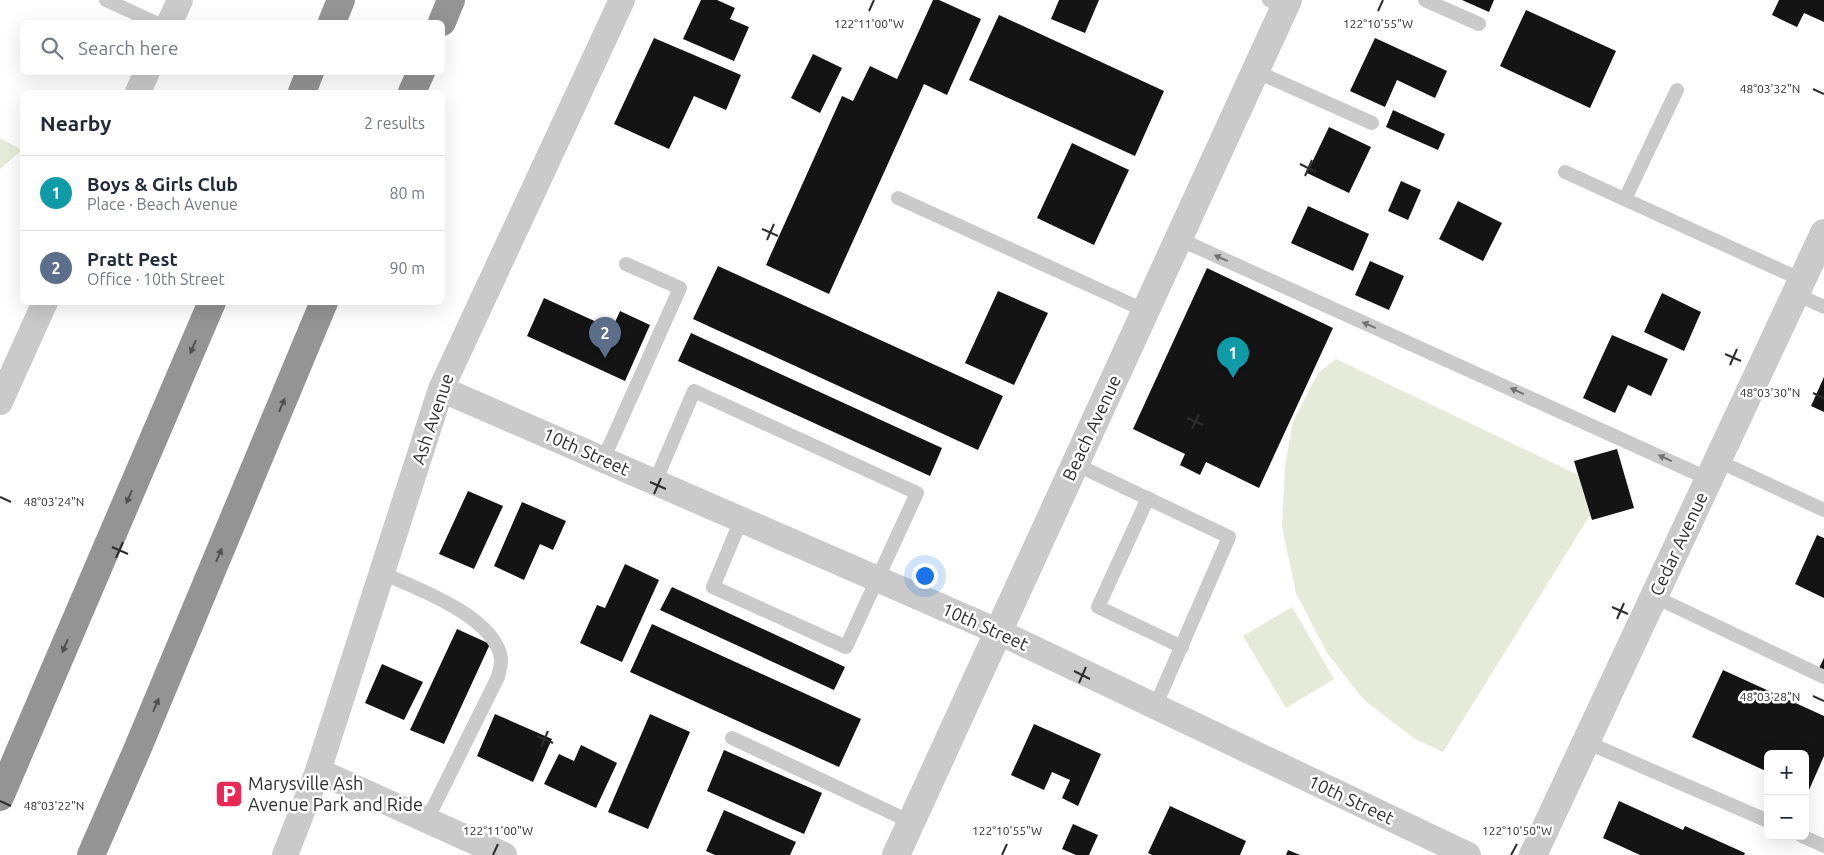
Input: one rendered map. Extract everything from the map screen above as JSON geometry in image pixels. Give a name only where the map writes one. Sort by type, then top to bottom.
[{"type":"highway","points":[[333,20],[341,0]]},
{"type":"highway","points":[[443,20],[451,0]]},
{"type":"highway","points":[[303,90],[309,75]]},
{"type":"highway","points":[[413,90],[420,75]]},
{"type":"highway","points":[[0,797],[211,305]]},
{"type":"highway","points":[[91,855],[137,750],[323,305]]},
{"type":"highway","points":[[101,855],[137,750]]},
{"type":"street","points":[[171,20],[180,0]]},
{"type":"street","name":"Ash Avenue","points":[[284,855],[318,771],[441,389],[622,0]]},
{"type":"street","name":"Beach Avenue","points":[[896,855],[1255,71],[1280,3]]},
{"type":"street","points":[[139,90],[146,75]]},
{"type":"street","name":"Cedar Avenue","points":[[1533,855],[1824,233]]},
{"type":"street","points":[[0,402],[43,305]]},
{"type":"street","name":"10th Street","points":[[441,389],[998,632],[1468,855]]},
{"type":"street","points":[[318,771],[504,855]]},
{"type":"lane","points":[[1425,0],[1479,24]]},
{"type":"lane","points":[[109,1],[150,20]]},
{"type":"lane","points":[[1255,71],[1372,123]]},
{"type":"lane","points":[[1625,199],[1677,90]]},
{"type":"lane","points":[[1565,172],[1625,199],[1799,287],[1824,307]]},
{"type":"lane","points":[[898,198],[1146,311]]},
{"type":"lane","points":[[1179,239],[1714,470],[1824,510]]},
{"type":"lane","points":[[603,460],[680,288],[626,264]]},
{"type":"lane","points":[[655,482],[694,391],[917,493],[846,647],[713,587],[742,520]]},
{"type":"lane","points":[[1075,464],[1229,537],[1156,707]]},
{"type":"lane","points":[[1148,498],[1098,607],[1182,647]]},
{"type":"lane","points":[[382,573],[430,594],[465,613],[481,626],[496,643],[501,659],[498,677],[427,820]]},
{"type":"lane","points":[[1654,596],[1824,677]]},
{"type":"lane","points":[[732,738],[911,822]]},
{"type":"lane","points":[[1586,742],[1764,819]]},
{"type":"lane","points":[[1809,839],[1824,846]]},
{"type":"green space","points":[[0,138],[20,149],[20,152],[0,169]]},
{"type":"green space","points":[[1336,359],[1578,475],[1590,515],[1443,752],[1415,739],[1364,700],[1327,653],[1296,593],[1282,527],[1285,466],[1293,422],[1318,373]]},
{"type":"green space","points":[[1292,607],[1334,679],[1286,708],[1243,636]]},
{"type":"building","points":[[701,0],[717,0],[735,8],[730,19],[749,27],[734,61],[683,39]]},
{"type":"building","points":[[933,0],[939,0],[981,19],[947,95],[924,84],[829,294],[766,265],[842,96],[853,101],[870,66],[897,79]]},
{"type":"building","points":[[1059,0],[1099,0],[1085,33],[1051,19]]},
{"type":"building","points":[[1462,0],[1494,0],[1489,12]]},
{"type":"building","points":[[1779,0],[1824,0],[1824,22],[1804,13],[1797,27],[1772,15]]},
{"type":"building","points":[[1526,10],[1616,51],[1590,108],[1500,66]]},
{"type":"building","points":[[999,15],[1164,91],[1135,156],[969,80]]},
{"type":"building","points":[[654,38],[741,75],[726,110],[694,96],[669,149],[614,124]]},
{"type":"building","points":[[1375,38],[1447,71],[1435,98],[1397,80],[1385,107],[1350,91]]},
{"type":"building","points":[[813,54],[842,68],[820,113],[791,98]]},
{"type":"building","points":[[1393,110],[1445,134],[1438,150],[1386,127]]},
{"type":"building","points":[[1329,127],[1371,147],[1349,193],[1307,173]]},
{"type":"building","points":[[1072,143],[1129,170],[1094,245],[1037,218]]},
{"type":"building","points":[[1401,181],[1421,190],[1408,220],[1388,211]]},
{"type":"building","points":[[1458,201],[1502,223],[1483,261],[1439,239]]},
{"type":"building","points":[[1308,206],[1369,234],[1353,271],[1291,243]]},
{"type":"building","points":[[1370,261],[1404,276],[1389,310],[1355,295]]},
{"type":"building","points":[[718,266],[1003,396],[978,450],[693,319]]},
{"type":"building","points":[[1207,268],[1333,328],[1259,488],[1206,462],[1200,475],[1180,465],[1185,454],[1133,429]]},
{"type":"building","points":[[998,291],[1048,313],[1014,385],[965,363]]},
{"type":"building","points":[[1662,293],[1701,312],[1684,351],[1644,332]]},
{"type":"building","points":[[544,298],[612,329],[620,311],[650,325],[625,381],[527,336]]},
{"type":"building","points":[[691,333],[942,448],[930,476],[678,361]]},
{"type":"building","points":[[1612,335],[1668,359],[1651,396],[1628,385],[1615,413],[1583,398]]},
{"type":"building","points":[[1824,377],[1824,412],[1811,406]]},
{"type":"building","points":[[1617,449],[1634,508],[1592,520],[1574,461]]},
{"type":"building","points":[[468,491],[503,506],[474,569],[439,554]]},
{"type":"building","points":[[522,502],[566,521],[553,550],[540,544],[524,580],[494,566]]},
{"type":"building","points":[[1817,535],[1824,538],[1824,598],[1795,584]]},
{"type":"building","points":[[625,564],[659,580],[622,662],[580,643],[597,605],[605,608]]},
{"type":"building","points":[[672,587],[845,667],[834,690],[660,610]]},
{"type":"building","points":[[652,624],[861,719],[839,767],[630,672]]},
{"type":"building","points":[[457,629],[490,644],[444,744],[410,730]]},
{"type":"building","points":[[1824,658],[1824,675],[1817,672]]},
{"type":"building","points":[[382,664],[423,682],[404,720],[365,703]]},
{"type":"building","points":[[1723,670],[1824,716],[1824,756],[1809,790],[1809,750],[1764,750],[1764,770],[1692,737]]},
{"type":"building","points":[[495,714],[552,739],[533,782],[477,756]]},
{"type":"building","points":[[650,714],[690,732],[648,829],[608,812]]},
{"type":"building","points":[[1034,724],[1101,754],[1078,806],[1062,798],[1070,780],[1052,772],[1044,790],[1011,775]]},
{"type":"building","points":[[581,745],[617,763],[596,808],[544,784],[559,754],[574,761]]},
{"type":"building","points":[[724,750],[822,793],[804,834],[707,791]]},
{"type":"building","points":[[1619,801],[1683,830],[1685,826],[1745,853],[1744,855],[1640,855],[1603,838]]},
{"type":"building","points":[[1170,806],[1246,841],[1240,855],[1152,855],[1148,853]]},
{"type":"building","points":[[724,810],[796,842],[790,855],[715,855],[706,851]]},
{"type":"building","points":[[1073,824],[1098,835],[1089,855],[1076,855],[1062,849]]},
{"type":"building","points":[[1288,850],[1300,855],[1286,855]]},
{"type":"place","name":"Pratt Pest","points":[[605,358]]},
{"type":"place","name":"Boys & Girls Club","points":[[1233,378]]},
{"type":"place","name":"Marysville Ash Avenue Park and Ride","points":[[229,794]]}]
